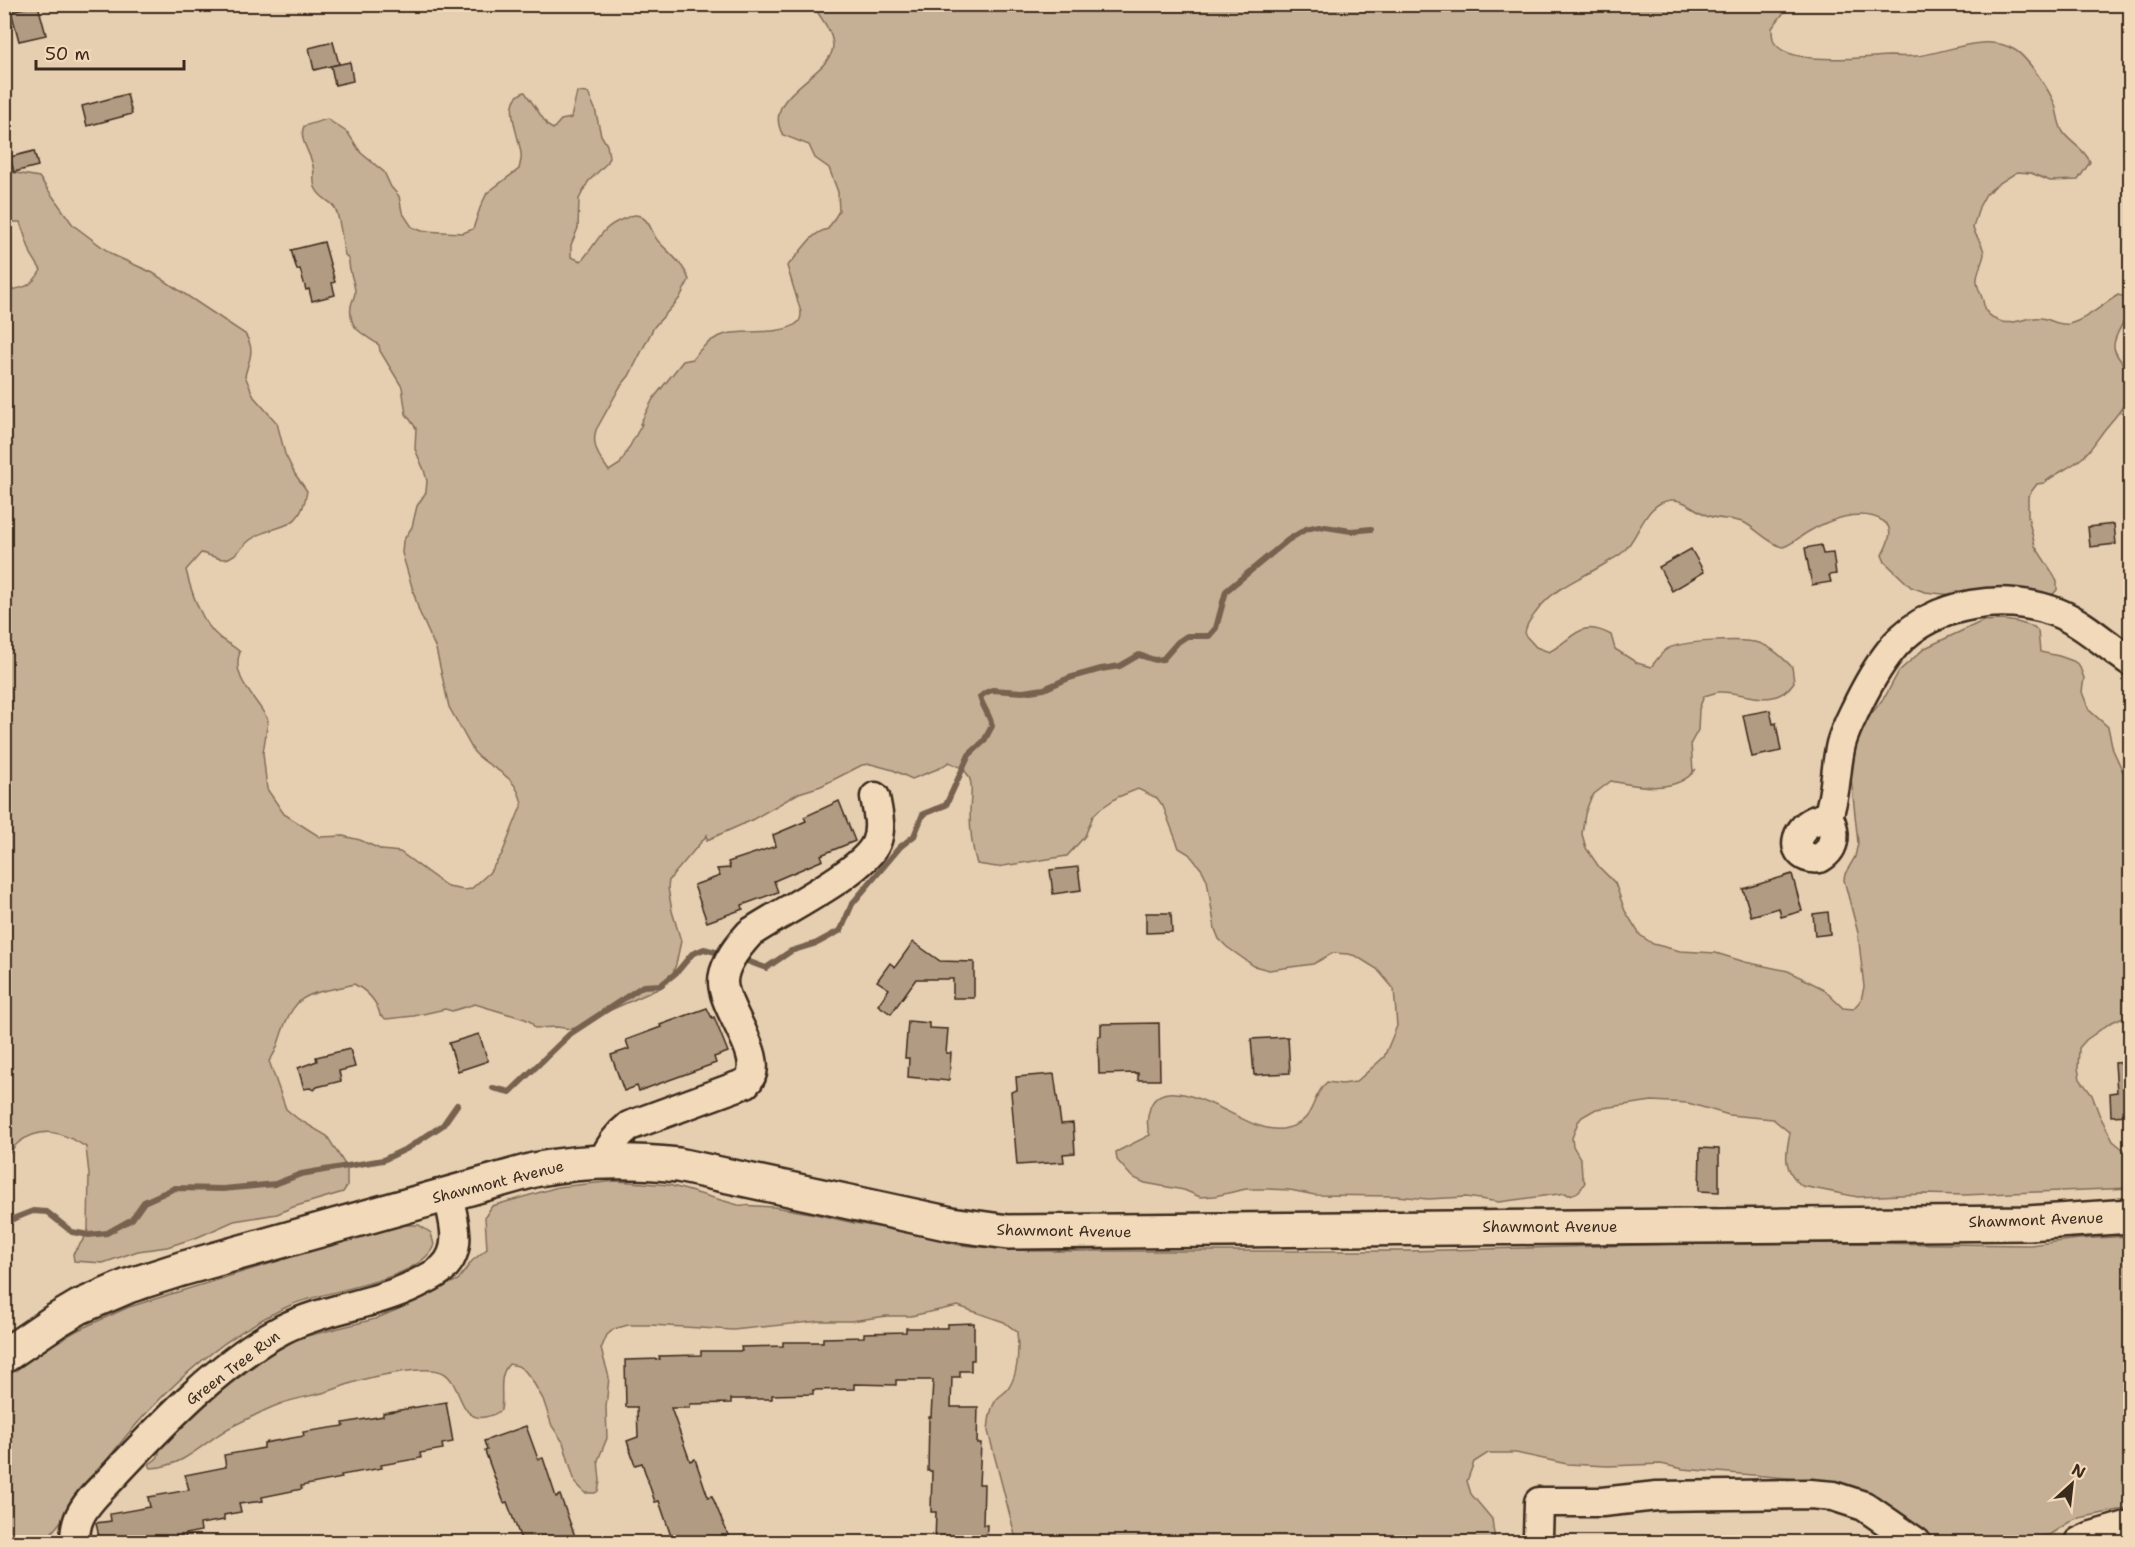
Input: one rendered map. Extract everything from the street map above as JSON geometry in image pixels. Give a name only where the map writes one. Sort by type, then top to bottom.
[{"type":"main road","name":"Shawmont Avenue","points":[[4,1356],[37,1332],[79,1307],[128,1286],[534,1170],[603,1161],[652,1162],[678,1166],[951,1224],[1008,1232],[2019,1223],[2130,1216]]},
{"type":"street","points":[[1828,816],[1833,803],[1841,744],[1867,686],[1897,643],[1935,616],[1980,604],[2020,604],[2038,607],[2058,613],[2073,621],[2130,660]]},
{"type":"street","points":[[603,1161],[611,1144],[629,1126],[746,1083],[751,1078],[753,1063],[725,993],[724,975],[740,944],[750,933],[862,862],[876,844],[879,833],[875,797]]},
{"type":"street","name":"Green Tree Run","points":[[75,1542],[77,1524],[90,1502],[180,1408],[234,1363],[284,1329],[331,1311],[389,1295],[443,1268],[455,1248],[455,1227],[448,1195]]},
{"type":"street","points":[[1538,1537],[1539,1502],[1602,1502],[1657,1496],[1810,1494],[1833,1496],[1864,1506],[1916,1542]]},
{"type":"street","points":[[2079,1542],[2130,1525]]},
{"type":"shaded area","points":[[1786,4],[1785,11],[1772,28],[1772,37],[1782,50],[1794,55],[1827,59],[1913,56],[1979,43],[2003,45],[2015,50],[2032,67],[2048,92],[2055,105],[2063,132],[2085,153],[2090,162],[2078,180],[2050,181],[2031,173],[2017,172],[1986,194],[1979,207],[1973,228],[1984,251],[1977,278],[1984,309],[1999,321],[2013,322],[2041,318],[2069,324],[2082,319],[2118,295],[2126,297],[2127,306],[2126,315],[2114,345],[2116,354],[2129,376],[2129,390],[2125,403],[2085,455],[2044,483],[2037,484],[2028,496],[2028,517],[2035,546],[2054,575],[2057,590],[2052,595],[2039,598],[1966,592],[1952,595],[1925,592],[1911,587],[1885,562],[1882,555],[1889,537],[1889,528],[1883,521],[1874,517],[1855,515],[1835,520],[1783,547],[1773,543],[1745,523],[1709,516],[1676,500],[1662,502],[1648,514],[1629,545],[1621,553],[1570,583],[1544,602],[1529,622],[1525,635],[1536,647],[1549,652],[1584,629],[1600,630],[1611,635],[1615,649],[1637,663],[1651,667],[1667,649],[1698,642],[1751,641],[1764,645],[1777,653],[1792,667],[1794,682],[1786,691],[1768,698],[1728,692],[1704,696],[1699,709],[1698,730],[1691,743],[1693,772],[1678,783],[1667,786],[1632,785],[1611,781],[1594,794],[1585,814],[1582,834],[1586,848],[1599,867],[1615,883],[1625,911],[1640,935],[1653,944],[1680,951],[1716,953],[1788,971],[1822,988],[1843,1008],[1853,1009],[1861,1000],[1864,987],[1858,933],[1844,880],[1855,857],[1858,843],[1850,768],[1853,748],[1865,722],[1886,695],[1899,671],[1925,648],[1983,621],[2004,620],[2034,627],[2038,631],[2040,652],[2059,656],[2079,665],[2084,678],[2082,692],[2089,710],[2108,727],[2113,750],[2126,778],[2130,800],[2130,1014],[2110,1023],[2086,1040],[2079,1048],[2078,1068],[2080,1079],[2092,1095],[2113,1141],[2130,1155],[2130,1188],[1858,1197],[1802,1186],[1791,1174],[1787,1162],[1790,1133],[1773,1119],[1729,1115],[1688,1103],[1652,1101],[1596,1109],[1582,1117],[1572,1138],[1573,1146],[1581,1160],[1582,1176],[1585,1182],[1578,1192],[1571,1195],[1566,1193],[1499,1202],[1466,1197],[1428,1199],[1396,1196],[1315,1195],[1290,1190],[1246,1189],[1200,1197],[1184,1190],[1145,1183],[1132,1177],[1117,1160],[1116,1152],[1150,1135],[1147,1125],[1148,1115],[1157,1097],[1169,1093],[1183,1094],[1268,1128],[1283,1129],[1297,1125],[1308,1115],[1321,1088],[1327,1082],[1342,1084],[1356,1082],[1384,1057],[1397,1026],[1394,989],[1377,969],[1356,956],[1333,953],[1313,964],[1269,970],[1254,966],[1227,947],[1219,939],[1215,929],[1207,880],[1202,870],[1189,854],[1179,848],[1163,806],[1157,798],[1138,789],[1118,797],[1100,809],[1093,816],[1085,836],[1067,856],[997,867],[977,864],[971,832],[971,783],[964,770],[949,762],[912,779],[893,770],[871,764],[862,765],[821,786],[799,793],[750,821],[707,840],[707,835],[669,880],[672,911],[681,941],[671,979],[660,988],[604,1013],[585,1025],[571,1029],[535,1028],[525,1019],[475,1004],[452,1011],[445,1009],[386,1019],[380,1015],[371,997],[354,984],[309,995],[294,1007],[276,1051],[269,1061],[286,1109],[327,1136],[344,1163],[347,1170],[347,1186],[343,1192],[277,1214],[234,1221],[198,1237],[167,1247],[138,1251],[103,1263],[74,1261],[73,1254],[86,1236],[88,1229],[89,1174],[86,1147],[61,1134],[44,1132],[27,1137],[18,1143],[5,1158],[4,291],[30,284],[41,270],[31,254],[20,222],[13,222],[5,234],[4,158],[11,172],[39,177],[73,225],[113,255],[153,273],[245,334],[248,340],[251,355],[245,376],[254,397],[277,423],[285,454],[307,491],[304,505],[293,521],[260,534],[232,556],[221,559],[201,553],[186,570],[194,597],[208,625],[220,638],[240,652],[238,661],[242,679],[268,720],[263,753],[267,789],[284,814],[320,837],[343,836],[360,840],[382,850],[400,852],[448,887],[464,890],[471,889],[489,873],[502,854],[522,804],[519,793],[509,778],[474,752],[449,707],[436,649],[419,611],[402,553],[403,541],[412,527],[417,506],[426,492],[427,481],[415,449],[416,428],[406,414],[402,387],[380,351],[379,345],[362,334],[352,321],[351,306],[355,292],[349,259],[345,255],[337,213],[315,187],[312,161],[303,136],[304,126],[327,119],[348,133],[361,153],[384,172],[391,187],[399,196],[402,212],[412,227],[422,231],[463,233],[473,229],[487,193],[519,169],[520,147],[512,110],[518,96],[525,92],[548,126],[553,129],[561,120],[571,118],[577,92],[588,93],[595,109],[601,135],[607,145],[609,157],[608,162],[588,182],[579,199],[578,228],[571,245],[571,257],[581,261],[610,226],[637,215],[646,220],[656,238],[680,264],[689,280],[679,299],[654,327],[629,376],[620,387],[596,430],[596,447],[609,471],[620,464],[653,399],[683,361],[693,359],[707,344],[726,334],[781,330],[800,320],[801,312],[787,266],[811,239],[821,231],[828,229],[839,211],[838,192],[829,168],[815,158],[809,145],[783,135],[778,121],[781,108],[789,96],[830,56],[833,45],[831,35],[814,5]]},
{"type":"shaded area","points":[[616,1181],[669,1185],[738,1205],[774,1207],[810,1213],[920,1234],[959,1245],[1033,1251],[1408,1251],[1678,1244],[2030,1245],[2130,1236],[2130,1506],[2074,1519],[2049,1535],[1994,1542],[1944,1542],[1931,1537],[1886,1503],[1852,1486],[1833,1482],[1683,1469],[1661,1464],[1608,1466],[1567,1464],[1516,1453],[1488,1453],[1474,1462],[1467,1481],[1471,1494],[1492,1519],[1495,1542],[1014,1542],[1015,1535],[988,1431],[993,1406],[1012,1383],[1018,1354],[1017,1332],[1004,1322],[958,1306],[911,1316],[820,1321],[733,1330],[651,1325],[628,1325],[614,1329],[607,1335],[601,1349],[609,1377],[606,1407],[607,1438],[598,1460],[600,1481],[598,1491],[595,1493],[585,1493],[575,1482],[563,1442],[552,1426],[543,1399],[525,1371],[509,1364],[503,1374],[501,1410],[489,1416],[476,1417],[469,1413],[448,1376],[434,1370],[417,1370],[373,1377],[275,1406],[227,1429],[177,1462],[151,1468],[149,1464],[157,1457],[159,1447],[212,1398],[282,1345],[295,1339],[375,1319],[458,1280],[472,1261],[487,1249],[485,1217],[492,1206],[558,1187]]},
{"type":"shaded area","points":[[406,1225],[419,1225],[431,1233],[434,1245],[425,1257],[392,1276],[291,1305],[239,1334],[192,1370],[148,1411],[104,1464],[82,1486],[64,1517],[44,1542],[5,1542],[5,1380],[17,1368],[37,1353],[78,1330],[129,1307],[366,1234]]},
{"type":"building","points":[[38,5],[46,35],[19,41],[11,11]]},
{"type":"building","points":[[333,42],[339,64],[314,70],[309,48]]},
{"type":"building","points":[[350,62],[353,81],[335,85],[331,66]]},
{"type":"building","points":[[127,94],[132,114],[87,126],[82,106]]},
{"type":"building","points":[[34,151],[38,166],[14,172],[10,157]]},
{"type":"building","points":[[324,242],[335,282],[332,283],[335,295],[312,301],[300,269],[297,270],[291,250]]},
{"type":"building","points":[[2114,524],[2116,544],[2090,547],[2088,527]]},
{"type":"building","points":[[1821,545],[1823,554],[1833,553],[1836,574],[1829,575],[1831,582],[1812,585],[1805,548]]},
{"type":"building","points":[[1691,549],[1704,572],[1672,591],[1659,567]]},
{"type":"building","points":[[1770,710],[1773,724],[1776,723],[1781,751],[1752,757],[1743,715]]},
{"type":"building","points":[[839,801],[855,841],[821,855],[823,860],[774,881],[778,892],[742,905],[743,909],[707,922],[694,885],[720,876],[717,869],[730,868],[728,862],[776,846],[773,835],[806,821],[804,817]]},
{"type":"building","points":[[1078,867],[1081,890],[1053,894],[1050,870]]},
{"type":"building","points":[[1792,874],[1802,911],[1781,917],[1779,908],[1751,916],[1743,889]]},
{"type":"building","points":[[1828,912],[1830,934],[1815,936],[1813,914]]},
{"type":"building","points":[[1146,913],[1171,913],[1172,932],[1146,933]]},
{"type":"building","points":[[913,942],[940,961],[974,962],[974,998],[953,998],[953,979],[916,979],[891,1014],[878,1005],[889,989],[877,981],[890,963],[895,967]]},
{"type":"building","points":[[707,1008],[712,1018],[714,1017],[728,1052],[714,1057],[716,1063],[639,1091],[637,1086],[624,1091],[611,1055],[629,1049],[626,1040]]},
{"type":"building","points":[[908,1021],[929,1023],[929,1028],[948,1029],[946,1053],[951,1053],[949,1081],[908,1077],[909,1058],[905,1058]]},
{"type":"building","points":[[1159,1023],[1160,1080],[1138,1080],[1138,1073],[1099,1074],[1098,1036],[1101,1036],[1101,1024]]},
{"type":"building","points":[[479,1034],[488,1061],[458,1071],[449,1043]]},
{"type":"building","points":[[1288,1037],[1290,1073],[1254,1075],[1251,1039]]},
{"type":"building","points":[[350,1049],[355,1067],[339,1071],[341,1081],[317,1087],[314,1090],[304,1089],[298,1068],[317,1061],[316,1057]]},
{"type":"building","points":[[2130,1062],[2130,1115],[2111,1116],[2110,1093],[2117,1092],[2115,1063]]},
{"type":"building","points":[[1054,1074],[1061,1124],[1073,1123],[1075,1153],[1063,1154],[1064,1162],[1017,1165],[1011,1092],[1017,1090],[1016,1077]]},
{"type":"building","points":[[1700,1148],[1719,1149],[1719,1192],[1699,1191]]},
{"type":"building","points":[[974,1323],[974,1360],[971,1360],[971,1371],[960,1371],[960,1377],[952,1377],[951,1407],[978,1407],[977,1443],[981,1443],[979,1484],[984,1484],[983,1525],[987,1525],[986,1542],[935,1542],[936,1512],[931,1512],[932,1471],[928,1471],[929,1417],[931,1417],[933,1380],[896,1380],[896,1385],[854,1384],[854,1389],[813,1390],[813,1394],[772,1395],[772,1399],[731,1399],[731,1403],[690,1404],[690,1408],[671,1408],[690,1461],[695,1459],[708,1497],[712,1496],[729,1537],[713,1542],[681,1542],[679,1537],[672,1539],[659,1501],[655,1502],[642,1463],[635,1465],[627,1441],[638,1437],[637,1407],[626,1407],[625,1360],[701,1355],[701,1351],[742,1351],[741,1347],[783,1346],[783,1342],[823,1342],[823,1338],[864,1337],[864,1333],[906,1332],[906,1328],[947,1328],[947,1324]]},
{"type":"building","points":[[446,1402],[453,1442],[442,1444],[443,1449],[420,1453],[421,1458],[341,1475],[342,1478],[262,1497],[263,1501],[239,1504],[241,1512],[224,1515],[224,1520],[200,1524],[201,1531],[185,1534],[186,1540],[100,1542],[96,1523],[111,1521],[110,1514],[150,1507],[148,1497],[189,1490],[185,1475],[226,1467],[224,1455],[264,1448],[264,1443],[304,1436],[303,1432],[344,1426],[343,1423],[383,1416],[383,1413]]},
{"type":"building","points":[[526,1426],[538,1459],[543,1458],[556,1497],[560,1495],[577,1542],[522,1542],[507,1502],[504,1503],[485,1451],[487,1450],[484,1441]]},
{"type":"waterway","name":"Green Tree Run","points":[[739,958],[766,968],[791,951],[817,943],[841,930],[852,904],[900,847],[914,836],[923,814],[946,805],[969,755],[984,741],[992,726],[980,697],[985,693],[992,690],[1023,692],[1044,689],[1069,678],[1120,666],[1139,655],[1155,660],[1163,659],[1178,642],[1187,636],[1209,636],[1216,628],[1226,591],[1288,540],[1306,529],[1319,526],[1351,531],[1371,529]]},
{"type":"waterway","name":"Green Tree Run","points":[[493,1088],[510,1092],[570,1034],[643,986],[661,985],[677,972],[692,954],[704,949],[723,954]]},
{"type":"waterway","name":"Green Tree Run","points":[[4,1225],[33,1211],[47,1212],[72,1232],[89,1235],[107,1233],[132,1219],[144,1202],[175,1188],[223,1189],[275,1184],[301,1174],[383,1160],[408,1148],[443,1125],[457,1105]]}]
